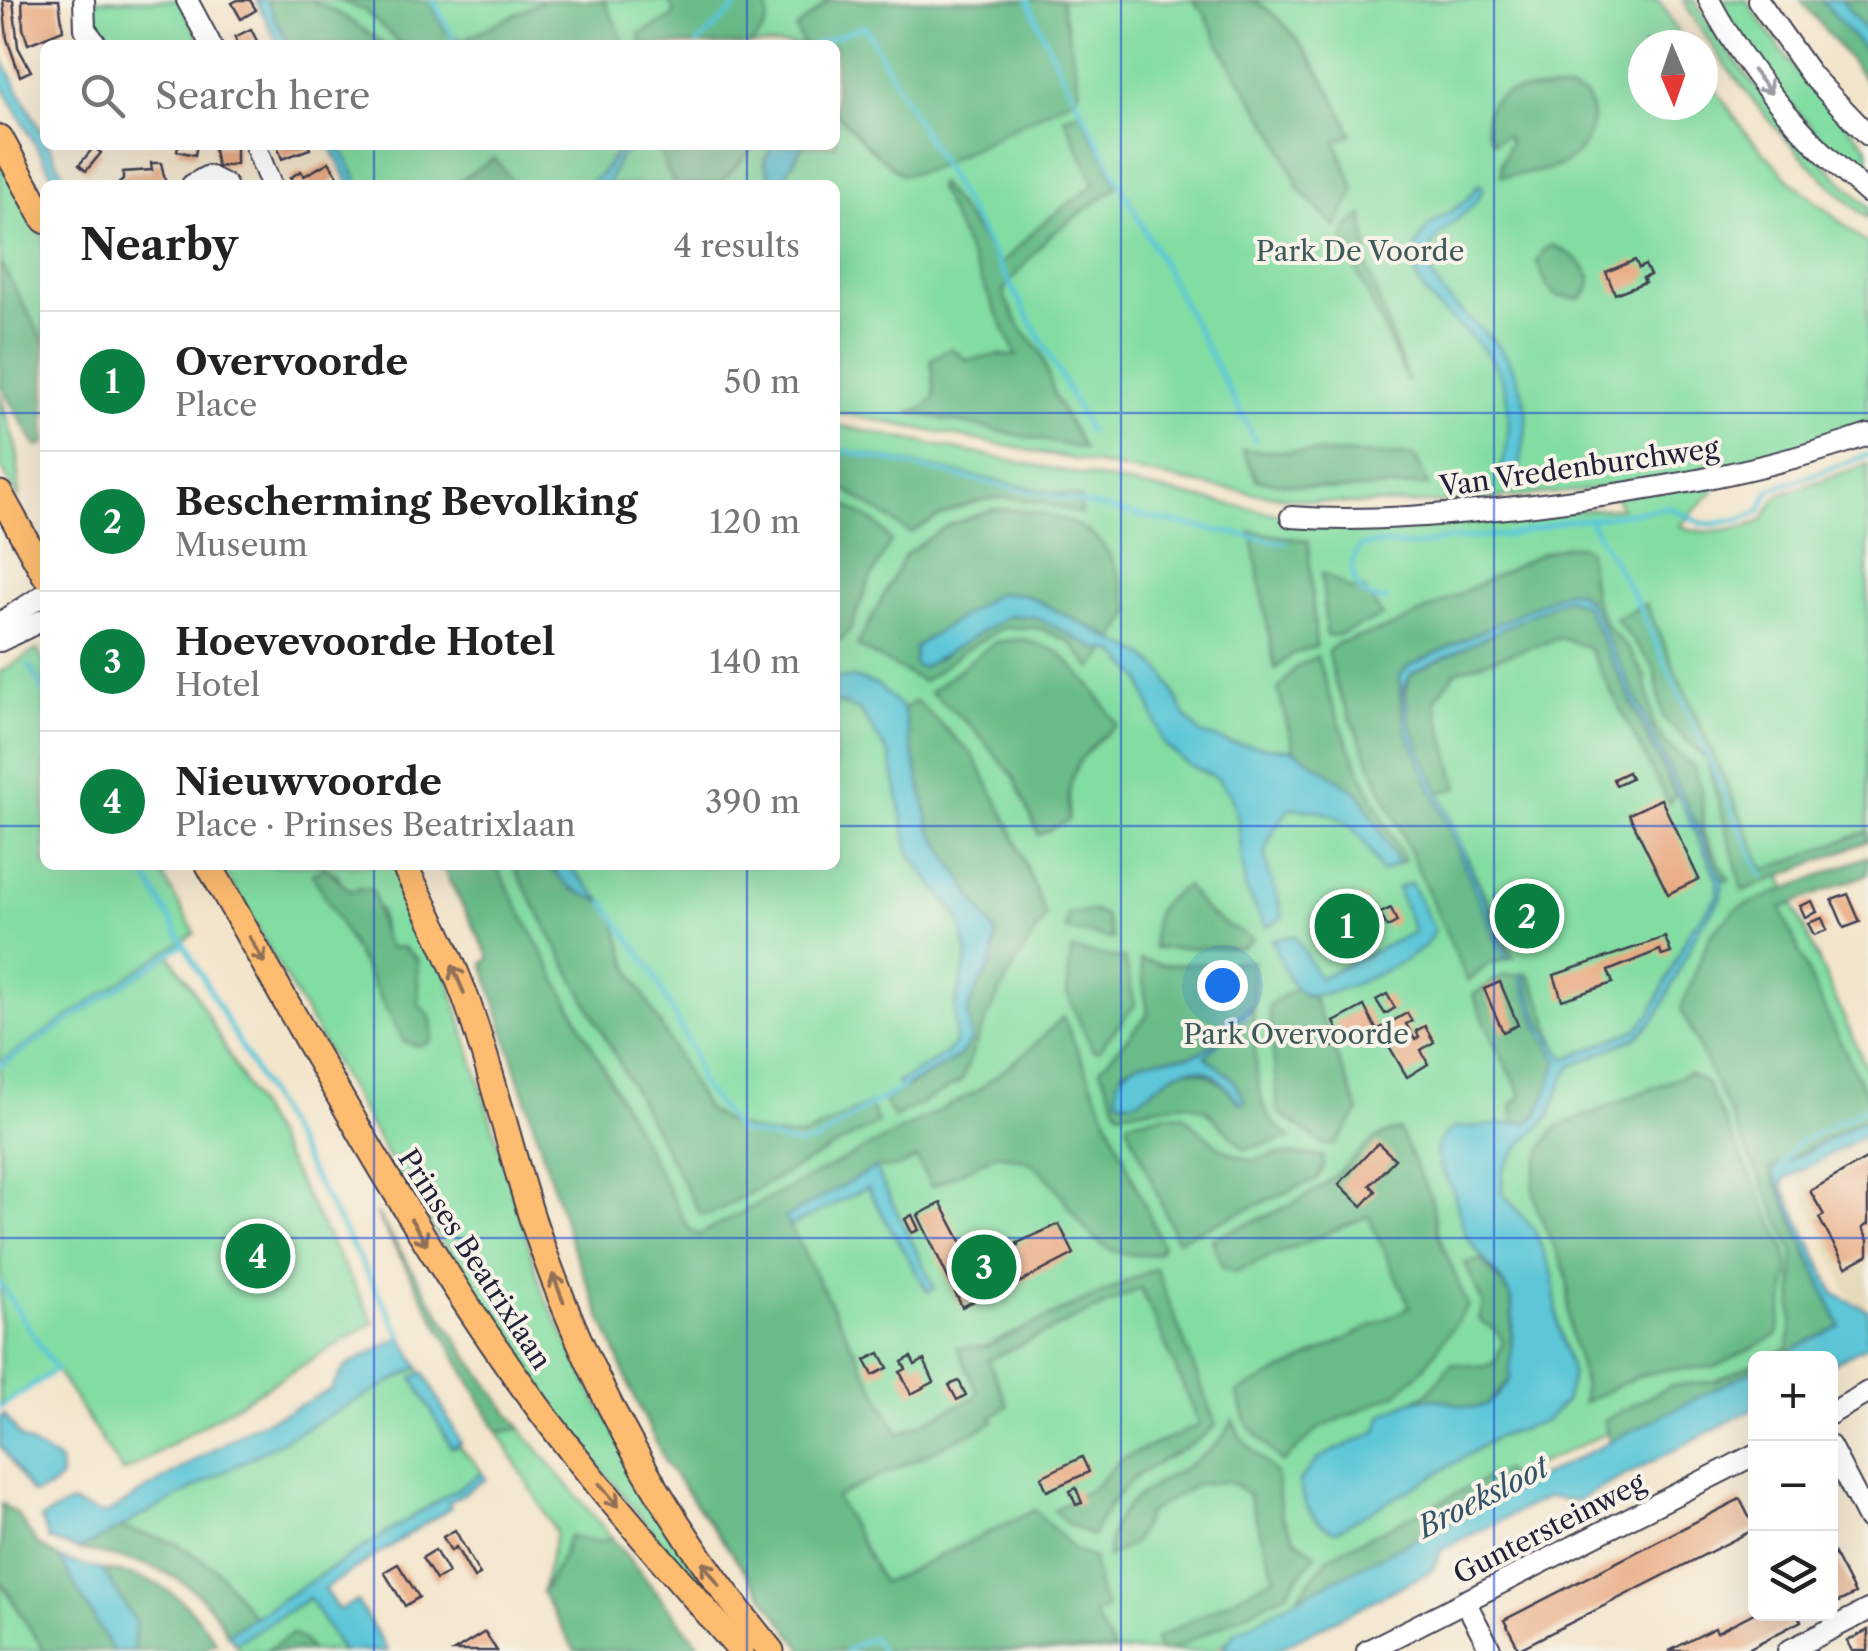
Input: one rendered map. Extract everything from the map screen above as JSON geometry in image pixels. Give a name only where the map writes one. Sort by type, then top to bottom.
[{"type":"main road","points":[[0,138],[40,211]]},
{"type":"main road","points":[[0,494],[40,566]]},
{"type":"main road","name":"Prinses Beatrixlaan","points":[[212,870],[376,1164],[460,1296],[534,1401],[741,1651]]},
{"type":"main road","name":"Prinses Beatrixlaan","points":[[406,870],[464,995],[533,1220],[572,1325],[643,1466],[693,1549],[771,1651]]},
{"type":"street","points":[[84,0],[85,29],[93,40]]},
{"type":"street","points":[[187,0],[208,40]]},
{"type":"street","points":[[1708,0],[1755,74],[1838,168],[1868,194]]},
{"type":"street","points":[[1758,0],[1811,74],[1868,134]]},
{"type":"street","points":[[256,150],[262,180]]},
{"type":"street","name":"Van Vredenburchweg","points":[[1292,518],[1458,514],[1597,497],[1722,478],[1868,435]]},
{"type":"street","points":[[0,624],[40,597]]},
{"type":"street","points":[[0,641],[40,621]]},
{"type":"street","points":[[1838,1411],[1868,1392]]},
{"type":"street","points":[[1838,1416],[1850,1416],[1868,1407]]},
{"type":"street","name":"Guntersteinweg","points":[[1367,1651],[1748,1458]]},
{"type":"street","points":[[1838,1461],[1868,1519]]},
{"type":"street","points":[[1465,1601],[1491,1651]]},
{"type":"street","points":[[1788,1651],[1868,1610]]},
{"type":"shaded area","points":[[1868,1134],[1868,1339],[1796,1173]]},
{"type":"green space","points":[[90,0],[180,0],[200,40],[100,40]]},
{"type":"green space","name":"Park Overvoorde","points":[[260,0],[1659,0],[1677,30],[1628,30],[1628,120],[1718,120],[1718,93],[1745,132],[1791,181],[1868,245],[1868,425],[1843,436],[1740,463],[1680,526],[1711,532],[1752,525],[1762,521],[1777,496],[1868,464],[1868,831],[1777,867],[1868,1072],[1868,1099],[1775,1146],[1772,1170],[1830,1311],[1813,1341],[1789,1351],[1748,1351],[1748,1369],[1448,1505],[1327,1587],[1211,1651],[811,1651],[467,870],[840,870],[840,426],[1308,520],[1452,518],[1621,508],[1612,488],[1441,503],[1310,501],[1214,487],[840,413],[840,180],[355,180],[340,150],[840,150],[840,40],[281,40]]},
{"type":"green space","points":[[266,0],[311,0],[342,15],[378,40],[286,40]]},
{"type":"green space","points":[[338,0],[436,0],[433,9],[445,31],[462,40],[397,40],[364,10]]},
{"type":"green space","points":[[545,0],[604,0],[623,40],[462,40]]},
{"type":"green space","points":[[669,0],[763,0],[768,19],[754,40],[642,40],[639,34],[671,18],[674,11]]},
{"type":"green space","points":[[829,0],[1061,0],[1080,90],[1073,98],[929,170],[902,175],[840,116],[840,40],[801,40],[796,29]]},
{"type":"green space","points":[[1192,0],[1255,2],[1285,25],[1312,60],[1352,134],[1336,142],[1355,190],[1336,228],[1299,189],[1278,138],[1227,59],[1203,11]]},
{"type":"green space","points":[[1683,0],[1694,0],[1714,30],[1701,30]]},
{"type":"green space","points":[[1715,0],[1746,0],[1798,73],[1868,147],[1868,182],[1776,88]]},
{"type":"green space","points":[[1801,0],[1822,0],[1868,55],[1868,83]]},
{"type":"green space","points":[[1841,0],[1868,0],[1868,34]]},
{"type":"green space","points":[[1718,35],[1774,109],[1868,206],[1868,219],[1766,117],[1718,54]]},
{"type":"green space","points":[[1522,90],[1569,90],[1586,96],[1592,113],[1586,141],[1579,151],[1550,169],[1501,176],[1501,163],[1510,143],[1506,135],[1494,142],[1487,132],[1486,116],[1492,103],[1500,96]]},
{"type":"green space","points":[[1080,112],[1118,186],[1048,237],[1004,289],[1022,330],[1041,352],[1056,400],[1084,449],[909,412],[924,408],[935,397],[931,359],[951,348],[967,360],[1017,356],[937,186],[939,183],[1001,264],[1039,226],[1095,184],[1064,117]]},
{"type":"green space","points":[[661,150],[751,150],[723,180],[672,180]]},
{"type":"green space","points":[[0,158],[40,229],[40,334],[0,262]]},
{"type":"green space","points":[[494,158],[512,180],[461,180]]},
{"type":"green space","name":"Park De Voorde","points":[[1364,215],[1368,270],[1408,382],[1345,245],[1349,227]]},
{"type":"green space","points":[[1552,245],[1577,260],[1589,275],[1588,291],[1580,299],[1556,296],[1548,288],[1537,262]]},
{"type":"green space","points":[[0,262],[40,334],[40,446],[37,447],[0,385]]},
{"type":"green space","points":[[0,393],[18,455],[19,499],[0,465]]},
{"type":"green space","points":[[840,449],[1081,498],[1081,514],[1011,498],[975,502],[910,533],[840,485]]},
{"type":"green space","points":[[1242,450],[1415,456],[1428,485],[1337,490],[1257,480]]},
{"type":"green space","points":[[840,501],[877,524],[891,541],[851,628],[840,641]]},
{"type":"green space","points":[[995,509],[1050,516],[1089,532],[1110,556],[1131,613],[1115,639],[1023,594],[937,660],[995,621],[1021,615],[1042,620],[1098,649],[1108,650],[1092,669],[1070,642],[1039,628],[1002,628],[923,682],[857,646],[905,555],[946,526]]},
{"type":"green space","points":[[1251,531],[1308,541],[1316,646],[1292,654],[1275,669]]},
{"type":"green space","points":[[1566,546],[1588,550],[1593,596],[1606,625],[1629,650],[1645,677],[1654,726],[1665,743],[1693,766],[1702,790],[1703,832],[1729,880],[1723,881],[1591,604],[1578,592],[1566,591],[1409,666],[1400,676],[1404,719],[1433,783],[1408,716],[1411,674],[1565,598],[1585,605],[1675,794],[1669,804],[1588,647],[1560,638],[1456,671],[1435,700],[1458,788],[1437,793],[1514,958],[1488,964],[1468,982],[1334,681],[1328,651],[1338,643],[1392,627],[1542,553]]},
{"type":"green space","points":[[1322,573],[1352,590],[1363,589],[1383,616],[1338,635],[1326,636]]},
{"type":"green space","points":[[1646,604],[1765,870],[1868,831],[1868,841],[1743,891],[1707,760],[1663,718],[1654,667],[1615,619]]},
{"type":"green space","points":[[1023,639],[1059,652],[1091,686],[1117,724],[1078,764],[1070,787],[1069,820],[1039,835],[1014,777],[971,726],[930,692],[995,642]]},
{"type":"green space","points":[[37,650],[40,655],[40,870],[160,870],[195,933],[0,1062],[0,672]]},
{"type":"green space","points":[[1317,656],[1344,734],[1404,861],[1398,864],[1360,794],[1294,750],[1278,690],[1295,668]]},
{"type":"green space","points":[[916,701],[973,755],[1009,824],[1046,916],[998,996],[962,1081],[894,1118],[884,1101],[960,1056],[971,1040],[968,1010],[992,964],[996,935],[930,828],[903,709]]},
{"type":"green space","points":[[1868,856],[1868,874],[1781,908],[1868,1098],[1868,1117],[1770,1169],[1840,1326],[1791,1351],[1781,1351],[1788,1348],[1792,1326],[1794,1252],[1681,1009],[1710,935],[1736,909]]},
{"type":"green space","points":[[224,870],[326,870],[419,1005],[417,959],[403,947],[390,948],[383,939],[380,910],[342,886],[337,874],[329,870],[396,870],[443,960],[543,1293],[598,1404],[760,1651],[751,1651],[562,1421],[405,1186]]},
{"type":"green space","points":[[328,870],[352,891],[372,890],[390,948],[402,947],[417,959],[419,1005],[430,1016],[432,1025],[429,1043],[404,1041],[312,873]]},
{"type":"green space","points":[[444,870],[499,870],[688,1227],[698,1235],[977,1091],[1063,1017],[1162,1245],[1158,1253],[1133,1255],[1098,1242],[1034,1165],[997,1154],[931,1187],[916,1158],[900,1167],[875,1168],[786,1219],[899,1434],[975,1397],[977,1391],[957,1347],[984,1347],[1156,1268],[1216,1425],[1133,1479],[1113,1501],[1092,1536],[1065,1522],[1054,1510],[1096,1486],[1121,1459],[1200,1425],[1141,1288],[988,1360],[1008,1406],[992,1416],[994,1422],[836,1497],[883,1583],[1035,1510],[1074,1550],[1093,1558],[1099,1592],[1107,1608],[1094,1615],[1114,1651],[804,1651],[666,1464],[631,1389],[572,1246],[483,963],[490,958]]},
{"type":"green space","points":[[516,870],[554,870],[572,889],[605,902],[613,913],[629,967],[706,1109],[731,1125],[772,1136],[804,1136],[869,1104],[878,1123],[711,1214],[700,1214]]},
{"type":"green space","points":[[1186,886],[1209,913],[1253,939],[1242,948],[1154,948],[1158,910]]},
{"type":"green space","points":[[1094,911],[1105,916],[1113,939],[1066,930],[1068,914]]},
{"type":"green space","points":[[1071,950],[1125,959],[1135,1005],[1098,1051],[1093,1050],[1067,994]]},
{"type":"green space","points":[[170,955],[193,989],[374,1322],[123,1473],[56,1370],[0,1407],[0,1067]]},
{"type":"green space","points":[[1140,960],[1164,965],[1253,961],[1261,1096],[1270,1118],[1291,1138],[1245,1149],[1206,1110],[1187,1103],[1119,1112],[1100,1069],[1148,1014]],"holes":[[[1249,1008],[1250,1013],[1204,1056],[1233,1079],[1238,1102],[1226,1087],[1201,1072],[1123,1071],[1143,1062],[1201,1052]]]},
{"type":"green space","points":[[1504,975],[1529,975],[1563,1062],[1536,1116],[1514,1125],[1512,1105],[1522,1095],[1473,995]]},
{"type":"green space","points":[[1295,988],[1313,997],[1359,1111],[1336,1144],[1325,1145],[1278,1112],[1269,1005]]},
{"type":"green space","points":[[1689,1073],[1706,1083],[1785,1248],[1789,1270],[1778,1335],[1715,1367],[1638,1376],[1583,1403],[1582,1373],[1570,1329],[1566,1275],[1536,1205],[1539,1159],[1558,1127]]},
{"type":"green space","points":[[1183,1115],[1220,1148],[1251,1161],[1277,1154],[1323,1156],[1324,1167],[1317,1179],[1177,1240],[1128,1126],[1129,1121]]},
{"type":"green space","points":[[1399,1130],[1431,1198],[1438,1234],[1468,1306],[1422,1370],[1398,1393],[1318,1429],[1282,1463],[1247,1423],[1237,1393],[1410,1307],[1368,1216],[1235,1272],[1222,1267],[1212,1239],[1313,1192],[1375,1140]]},
{"type":"green space","points":[[376,1213],[462,1348],[521,1429],[498,1432]]},
{"type":"green space","points":[[1482,1260],[1509,1294],[1510,1379],[1488,1404],[1473,1409],[1442,1400],[1416,1399],[1428,1393],[1452,1363],[1484,1367],[1495,1362],[1503,1342],[1497,1331],[1479,1320],[1483,1304],[1465,1263]]},
{"type":"green space","points":[[1748,1366],[1748,1373],[1609,1443],[1604,1420],[1670,1386],[1716,1381]]},
{"type":"green space","points":[[419,1367],[450,1433],[482,1473],[254,1617],[216,1569],[175,1543],[120,1528]]},
{"type":"green space","points":[[1233,1420],[1241,1438],[1276,1474],[1281,1514],[1295,1539],[1316,1554],[1286,1593],[1170,1651],[1159,1651],[1155,1639],[1275,1577],[1248,1495],[1235,1484],[1222,1482],[1198,1484],[1148,1513],[1134,1542],[1108,1557],[1112,1531],[1124,1510],[1202,1456],[1220,1440]]},
{"type":"green space","points":[[521,1429],[612,1538],[598,1542],[569,1537],[542,1593],[556,1532],[498,1432]]},
{"type":"green space","points":[[1504,1470],[1518,1489],[1296,1599],[1330,1556]]},
{"type":"green space","points":[[2,1504],[17,1514],[37,1544],[60,1559],[113,1651],[44,1651],[0,1579]]},
{"type":"green space","points":[[120,1528],[175,1543],[216,1569],[254,1617],[227,1634],[200,1596],[165,1572],[79,1550]]},
{"type":"green space","points":[[569,1536],[598,1542],[612,1538],[704,1651],[575,1651],[542,1593]]},
{"type":"green space","points":[[103,1570],[140,1578],[168,1591],[193,1612],[216,1642],[200,1651],[133,1651],[135,1622]]},
{"type":"green space","points":[[0,1581],[44,1651],[0,1651]]},
{"type":"green space","points":[[309,1598],[342,1651],[311,1651],[292,1634],[266,1651],[240,1651],[236,1643]]},
{"type":"green space","points":[[292,1634],[311,1651],[266,1651]]},
{"type":"water","points":[[256,0],[266,0],[286,40],[276,40]]},
{"type":"water","points":[[1822,0],[1841,0],[1868,34],[1868,55]]},
{"type":"water","points":[[0,54],[40,130],[40,150],[52,150],[66,180],[55,180],[0,82]]},
{"type":"water","points":[[332,150],[342,150],[358,180],[348,180]]},
{"type":"water","points":[[618,150],[631,150],[620,156],[609,180],[594,180]]},
{"type":"water","points":[[770,150],[800,150],[783,180],[771,180],[764,161]]},
{"type":"water","points":[[1479,184],[1483,187],[1478,197],[1437,239],[1429,260],[1431,272],[1445,296],[1499,347],[1521,388],[1526,420],[1519,471],[1503,475],[1500,473],[1509,419],[1502,380],[1486,352],[1424,292],[1414,256],[1426,229],[1464,202]]},
{"type":"water","points":[[1566,591],[1577,592],[1591,604],[1723,881],[1721,899],[1698,930],[1657,1017],[1637,1037],[1573,1065],[1549,1117],[1503,1170],[1502,1192],[1534,1229],[1553,1275],[1558,1325],[1572,1375],[1565,1402],[1544,1422],[1495,1438],[1335,1531],[1315,1518],[1306,1505],[1299,1481],[1319,1458],[1376,1432],[1383,1415],[1405,1403],[1435,1399],[1477,1407],[1498,1395],[1510,1379],[1513,1323],[1509,1294],[1465,1233],[1437,1152],[1438,1144],[1454,1128],[1529,1122],[1539,1113],[1558,1061],[1536,1022],[1520,975],[1524,973],[1539,1019],[1565,1059],[1637,1029],[1651,1013],[1690,930],[1717,897],[1717,880],[1708,859],[1585,605],[1565,598],[1411,674],[1405,687],[1410,724],[1509,957],[1504,959],[1406,729],[1400,676],[1409,666]]},
{"type":"water","points":[[997,593],[1023,594],[1146,656],[1165,674],[1185,716],[1201,734],[1231,743],[1294,750],[1360,794],[1398,864],[1381,872],[1365,843],[1348,824],[1324,813],[1290,808],[1266,852],[1283,918],[1266,927],[1245,888],[1238,819],[1230,794],[1217,778],[1188,765],[1163,743],[1141,679],[1115,652],[1098,649],[1035,617],[1010,615],[921,668],[914,665],[915,647]]},
{"type":"water","points":[[840,678],[877,685],[903,709],[930,828],[996,935],[992,964],[968,1010],[971,1040],[960,1056],[903,1088],[897,1083],[955,1044],[955,1006],[968,955],[960,920],[910,854],[890,756],[859,710],[840,704]]},
{"type":"water","points":[[555,870],[574,870],[604,902],[581,893]]},
{"type":"water","points":[[1411,883],[1434,929],[1422,948],[1393,967],[1341,989],[1312,995],[1297,989],[1272,940],[1295,936],[1319,978],[1414,932],[1397,888]]},
{"type":"water","points":[[1249,1007],[1251,1013],[1205,1056],[1233,1079],[1245,1101],[1242,1104],[1213,1075],[1194,1068],[1169,1077],[1139,1099],[1117,1098],[1117,1080],[1125,1071],[1143,1061],[1203,1051]]},
{"type":"water","points":[[1868,1118],[1868,1133],[1784,1180],[1783,1187],[1835,1294],[1868,1310],[1868,1345],[1838,1360],[1838,1351],[1791,1351],[1840,1326],[1772,1170]]},
{"type":"water","points":[[875,1168],[935,1288],[928,1292],[867,1188],[789,1227],[785,1218]]},
{"type":"water","points":[[402,1336],[419,1367],[79,1550],[49,1540],[41,1519],[70,1503],[104,1515],[251,1427],[331,1389],[345,1367]]},
{"type":"water","points":[[424,1372],[461,1443],[452,1448],[413,1378]]},
{"type":"water","points":[[1748,1373],[1748,1412],[1576,1501],[1548,1497],[1441,1550],[1433,1570],[1274,1651],[1222,1651],[1234,1633]]},
{"type":"water","points":[[4,1414],[21,1438],[60,1462],[61,1478],[49,1489],[32,1494],[0,1445],[0,1417]]},
{"type":"water","points":[[482,1473],[486,1479],[448,1503],[451,1507],[324,1589],[338,1610],[357,1601],[388,1651],[342,1651],[309,1598],[236,1643],[227,1634]]},
{"type":"water","points":[[60,1559],[103,1570],[135,1622],[133,1651],[113,1651]]},
{"type":"building","points":[[3,0],[13,0],[18,47],[31,71],[20,76],[7,39]]},
{"type":"building","points":[[22,0],[59,0],[63,30],[28,44]]},
{"type":"building","points":[[250,0],[256,10],[241,19],[232,3]]},
{"type":"building","points":[[251,29],[256,40],[236,40],[235,37]]},
{"type":"building","points":[[92,150],[101,153],[86,171],[79,165]]},
{"type":"building","points":[[214,150],[236,150],[236,164],[217,167]]},
{"type":"building","points":[[279,150],[307,150],[282,159]]},
{"type":"building","points":[[329,162],[338,176],[334,180],[290,178],[301,171],[304,176]]},
{"type":"building","points":[[151,163],[161,163],[165,180],[123,180],[123,172],[152,170]]},
{"type":"building","points":[[1635,260],[1639,268],[1645,265],[1650,275],[1643,278],[1645,282],[1615,294],[1606,272]]},
{"type":"building","points":[[1628,772],[1631,778],[1616,785],[1613,779]]},
{"type":"building","points":[[1661,799],[1699,879],[1668,894],[1629,814]]},
{"type":"building","points":[[1848,894],[1860,922],[1844,928],[1832,900]]},
{"type":"building","points":[[1363,897],[1378,931],[1331,952],[1316,920]]},
{"type":"building","points":[[1812,901],[1817,912],[1805,917],[1800,906]]},
{"type":"building","points":[[1391,908],[1397,922],[1387,927],[1380,913]]},
{"type":"building","points":[[1532,908],[1547,928],[1527,943],[1512,923]]},
{"type":"building","points":[[1822,918],[1827,930],[1814,935],[1808,923]]},
{"type":"building","points":[[1665,937],[1671,953],[1662,956],[1660,950],[1608,971],[1613,983],[1562,1000],[1554,975]]},
{"type":"building","points":[[1500,982],[1518,1025],[1503,1032],[1484,989]]},
{"type":"building","points":[[1387,994],[1395,1008],[1385,1014],[1376,1000]]},
{"type":"building","points":[[1364,1006],[1377,1031],[1359,1041],[1356,1035],[1330,1048],[1326,1041],[1340,1034],[1334,1022]]},
{"type":"building","points":[[1407,1013],[1412,1021],[1406,1024],[1415,1040],[1419,1037],[1416,1031],[1425,1026],[1434,1042],[1421,1050],[1428,1064],[1407,1077],[1379,1029]]},
{"type":"building","points":[[1378,1143],[1395,1159],[1370,1185],[1376,1191],[1362,1206],[1339,1184]]},
{"type":"building","points":[[1868,1158],[1868,1224],[1862,1228],[1868,1240],[1868,1255],[1846,1267],[1819,1218],[1824,1215],[1810,1191]]},
{"type":"building","points":[[941,1203],[973,1264],[990,1255],[992,1259],[1059,1224],[1074,1254],[962,1307],[918,1215]]},
{"type":"building","points":[[912,1215],[919,1230],[912,1233],[905,1219]]},
{"type":"building","points":[[880,1353],[888,1368],[873,1375],[865,1360]]},
{"type":"building","points":[[911,1357],[915,1365],[924,1360],[934,1382],[911,1394],[900,1372],[906,1369],[902,1362]]},
{"type":"building","points":[[959,1381],[966,1395],[957,1400],[949,1385]]},
{"type":"building","points":[[1082,1457],[1089,1472],[1047,1491],[1041,1477]]},
{"type":"building","points":[[1076,1488],[1082,1503],[1076,1505],[1070,1491]]},
{"type":"building","points":[[1740,1499],[1748,1515],[1748,1533],[1519,1649],[1504,1620]]},
{"type":"building","points":[[455,1530],[480,1575],[474,1578],[456,1547],[451,1551],[443,1537]]},
{"type":"building","points":[[435,1550],[448,1573],[436,1580],[422,1558]]},
{"type":"building","points":[[1838,1561],[1855,1594],[1838,1602]]},
{"type":"building","points":[[398,1564],[419,1597],[405,1606],[384,1572]]},
{"type":"building","points":[[1748,1616],[1748,1621],[1801,1621],[1744,1651],[1669,1651],[1715,1628],[1717,1632]]},
{"type":"building","points":[[1868,1630],[1868,1651],[1852,1651],[1847,1641]]},
{"type":"building","points":[[485,1632],[497,1651],[454,1651]]},
{"type":"waterway","points":[[433,0],[454,40]]},
{"type":"waterway","points":[[702,40],[743,0]]},
{"type":"waterway","points":[[1028,0],[1053,56],[1255,440]]},
{"type":"waterway","points":[[826,40],[865,26],[1089,431]]},
{"type":"waterway","points":[[840,450],[1154,519],[1286,543]]},
{"type":"waterway","points":[[1589,519],[1669,507],[1701,523],[1742,519],[1760,511],[1769,490],[1868,455]]},
{"type":"waterway","points":[[1387,600],[1368,597],[1356,584],[1353,565],[1360,547],[1416,546],[1448,539],[1510,535],[1589,519],[1639,606],[1762,876]]},
{"type":"waterway","points":[[29,665],[40,684]]},
{"type":"waterway","points":[[143,870],[402,1336]]},
{"type":"waterway","points":[[604,902],[650,967],[692,1050],[700,1083],[738,1131],[800,1145],[817,1141],[903,1088]]},
{"type":"waterway","points":[[0,1065],[184,944]]},
{"type":"waterway","name":"Broeksloot","points":[[1779,1170],[1795,1144],[1868,1107]]},
{"type":"waterway","points":[[0,1283],[56,1370],[0,1407]]},
{"type":"waterway","name":"Broeksloot","points":[[846,1651],[872,1637],[881,1651]]},
{"type":"place","name":"Bescherming Bevolking","points":[[1527,916]]},
{"type":"place","name":"Overvoorde","points":[[1347,926]]},
{"type":"place","name":"Nieuwvoorde","points":[[258,1256]]},
{"type":"place","name":"Hoevevoorde Hotel","points":[[984,1267]]}]
